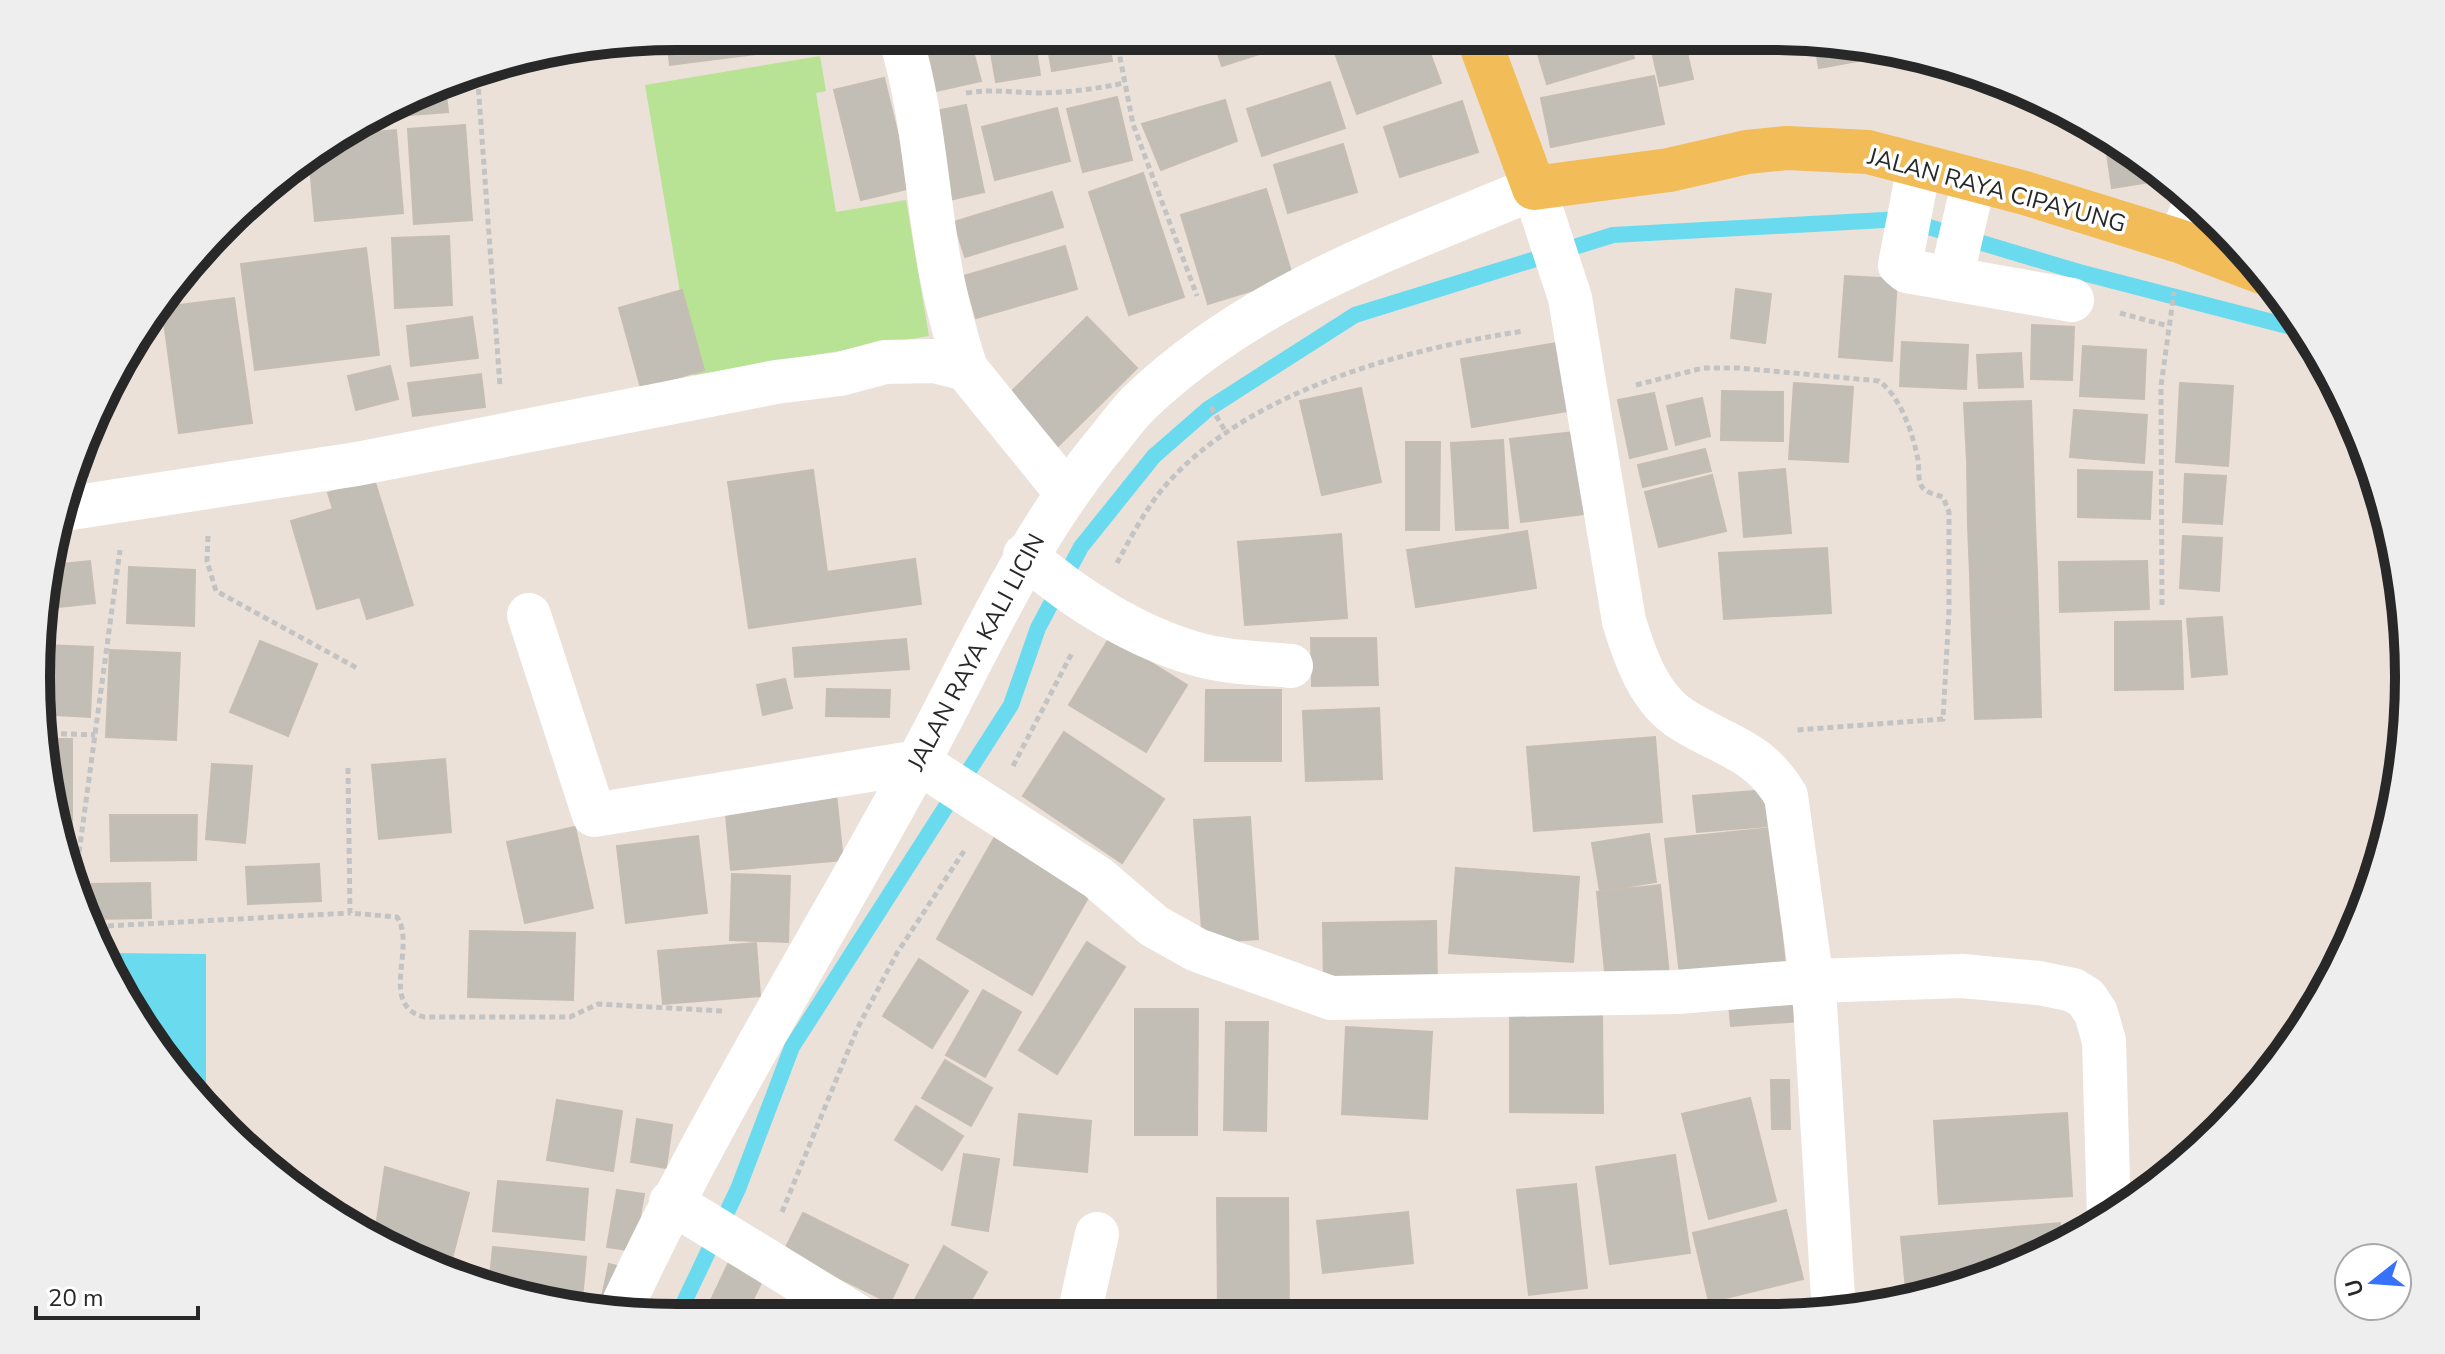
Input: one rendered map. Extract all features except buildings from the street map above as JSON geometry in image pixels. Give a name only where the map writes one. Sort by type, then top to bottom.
[{"type":"main road","points":[[1483,50],[1542,207]]},
{"type":"main road","name":"JALAN RAYA CIPAYUNG","points":[[1542,207],[1669,170],[1747,152],[1787,148],[1868,152],[1916,182],[1971,197],[2179,241],[2238,263]]},
{"type":"street","points":[[904,50],[918,105],[949,317],[966,369],[1066,492]]},
{"type":"street","points":[[1916,182],[1900,265],[1907,271],[1954,267],[2072,300]]},
{"type":"street","points":[[1954,267],[1971,197]]},
{"type":"street","points":[[1542,207],[1572,311],[1624,621],[1635,657],[1650,686],[1681,719],[1743,751],[1771,771],[1786,796],[1813,981],[1833,1301]]},
{"type":"street","name":"JALAN RAYA KALI LICIN","points":[[625,1302],[775,1014],[955,787],[1059,582],[1066,492],[1137,404],[1231,327],[1302,286],[1542,207]]},
{"type":"street","points":[[2179,241],[2190,215]]},
{"type":"street","points":[[73,508],[357,464],[776,382],[840,374],[885,362],[934,361],[966,369]]},
{"type":"street","points":[[1059,582],[1166,643],[1199,655],[1291,666]]},
{"type":"street","points":[[529,615],[594,815],[955,787],[1098,878],[1154,926],[1197,950],[1331,998],[1677,992],[1813,981],[1962,976],[2039,983],[2073,990],[2086,998],[2096,1013],[2104,1041],[2109,1203]]},
{"type":"street","points":[[677,1206],[837,1304]]},
{"type":"street","points":[[1081,1304],[1097,1234]]},
{"type":"street","points":[[748,1249],[772,1288],[801,1304]]},
{"type":"path","points":[[1118,50],[1145,162],[1213,342]]},
{"type":"path","points":[[478,82],[503,435]]},
{"type":"path","points":[[918,105],[999,88],[1038,93],[1124,83]]},
{"type":"path","points":[[748,1249],[793,1190],[857,1029],[897,953],[955,787],[1082,633],[1059,582],[1227,434],[1315,385],[1401,356],[1572,311]]},
{"type":"path","points":[[2162,605],[2161,386],[2172,311]]},
{"type":"path","points":[[1587,395],[1703,368],[1739,368],[1879,381],[1890,389],[1903,415],[1918,459],[1919,482],[1925,490],[1943,497],[1949,512],[1949,611],[1943,719],[1794,730],[1743,751]]},
{"type":"path","points":[[1218,418],[1227,434]]},
{"type":"path","points":[[212,487],[207,561],[216,591],[357,668]]},
{"type":"path","points":[[78,862],[127,499]]},
{"type":"path","points":[[53,733],[95,735]]},
{"type":"path","points":[[348,768],[350,913]]},
{"type":"path","points":[[102,926],[350,913],[397,917],[406,930],[400,989],[404,1005],[411,1014],[424,1017],[570,1017],[598,1004],[775,1014]]},
{"type":"green space","points":[[820,56],[826,91],[816,93],[836,212],[906,200],[929,336],[694,375],[645,85]]},
{"type":"water","points":[[115,953],[206,954],[206,1090],[156,1025]]},
{"type":"waterway","points":[[683,1304],[738,1189],[792,1047],[1011,705],[1038,628],[1081,547],[1154,456],[1208,409],[1355,315],[1613,235],[1902,219],[2079,272],[2287,326]]}]
